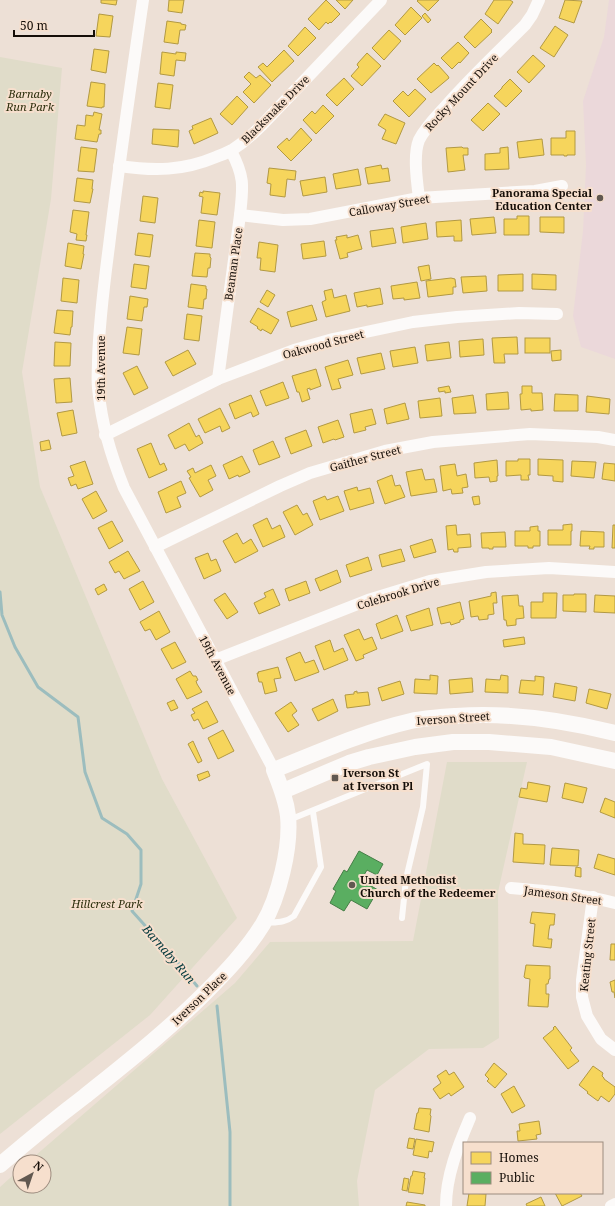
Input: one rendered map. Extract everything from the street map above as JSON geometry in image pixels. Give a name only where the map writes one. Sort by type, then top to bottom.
[{"type":"main road","name":"Iverson Street","points":[[274,770],[355,737],[412,721],[441,717],[496,715],[530,717],[560,721],[615,733]]},
{"type":"main road","points":[[283,790],[349,763],[369,757],[453,742],[489,742],[551,747],[615,762]]},
{"type":"main road","name":"Iverson Place","points":[[0,1164],[126,1064],[186,1012],[245,950],[264,923],[283,870],[287,841],[288,821],[286,804],[283,790],[274,770]]},
{"type":"street","name":"19th Avenue","points":[[143,0],[119,166],[103,293],[98,344],[98,386],[101,414],[112,459],[124,488],[274,770]]},
{"type":"street","name":"Blacksnake Drive","points":[[119,166],[138,169],[171,170],[196,164],[231,151],[261,126],[381,0]]},
{"type":"street","name":"Rocky Mount Drive","points":[[419,198],[416,178],[416,160],[422,134],[456,94],[525,25],[532,15],[539,0]]},
{"type":"street","name":"Beaman Place","points":[[218,379],[242,191],[242,179],[231,151]]},
{"type":"street","name":"Calloway Street","points":[[240,215],[283,220],[310,219],[419,198],[535,190],[562,186]]},
{"type":"street","name":"Oakwood Street","points":[[105,435],[218,379],[301,348],[333,339],[413,322],[457,317],[519,313],[557,314]]},
{"type":"street","name":"Gaither Street","points":[[155,547],[310,473],[385,450],[433,442],[530,434],[598,437],[615,440]]},
{"type":"street","name":"Colebrook Drive","points":[[215,660],[368,600],[430,581],[486,572],[549,568],[615,572]]},
{"type":"street","name":"Jameson Street","points":[[511,888],[553,891],[593,897],[615,903]]},
{"type":"street","name":"Keating Street","points":[[593,897],[582,980],[582,997],[587,1016],[601,1039],[615,1050]]},
{"type":"street","points":[[446,1206],[449,1181],[458,1147],[470,1118]]},
{"type":"street","points":[[611,1206],[615,1204]]},
{"type":"lane","points":[[288,821],[427,764],[423,806],[406,879],[402,918]]},
{"type":"lane","points":[[264,923],[281,922],[294,916],[322,867],[313,812]]},
{"type":"shaded area","name":"Panorama Special Education Center","points":[[609,0],[615,0],[615,359],[581,347],[573,316],[583,231],[586,165],[583,101],[604,37]]},
{"type":"green space","name":"Hillcrest Park","points":[[0,57],[62,68],[51,199],[22,372],[40,487],[162,779],[237,918],[150,1015],[0,1134]]},
{"type":"green space","points":[[447,762],[527,762],[498,892],[499,1038],[483,1048],[429,1049],[375,1090],[357,1181],[359,1206],[0,1206],[0,1187],[12,1176],[12,1194],[52,1194],[52,1154],[37,1154],[235,983],[270,942],[413,941]]},
{"type":"building: Homes","points":[[101,0],[117,0],[116,5],[101,3]]},
{"type":"building: Homes","points":[[169,0],[184,0],[182,13],[168,11]]},
{"type":"building: Homes","points":[[326,0],[340,14],[331,23],[330,22],[328,24],[326,22],[319,30],[308,19]]},
{"type":"building: Homes","points":[[336,0],[353,0],[345,9]]},
{"type":"building: Homes","points":[[439,0],[428,11],[417,1]]},
{"type":"building: Homes","points":[[494,0],[510,0],[513,2],[498,24],[485,14]]},
{"type":"building: Homes","points":[[565,0],[582,1],[574,23],[559,18]]},
{"type":"building: Homes","points":[[411,7],[422,18],[405,35],[395,25]]},
{"type":"building: Homes","points":[[425,13],[431,20],[428,23],[422,16]]},
{"type":"building: Homes","points":[[99,14],[113,16],[110,37],[96,36]]},
{"type":"building: Homes","points":[[481,19],[492,30],[492,32],[475,48],[464,37]]},
{"type":"building: Homes","points":[[167,21],[186,25],[185,30],[180,30],[178,44],[164,42]]},
{"type":"building: Homes","points":[[555,26],[568,35],[554,57],[540,48]]},
{"type":"building: Homes","points":[[305,27],[316,38],[298,56],[288,46]]},
{"type":"building: Homes","points":[[389,30],[401,41],[384,60],[372,48]]},
{"type":"building: Homes","points":[[458,42],[469,53],[452,69],[441,58]]},
{"type":"building: Homes","points":[[94,49],[109,51],[106,73],[91,70]]},
{"type":"building: Homes","points":[[284,50],[294,61],[272,82],[258,67],[263,63],[267,67]]},
{"type":"building: Homes","points":[[162,52],[176,54],[176,52],[186,53],[185,61],[176,60],[174,76],[160,74]]},
{"type":"building: Homes","points":[[367,53],[381,66],[362,86],[351,76],[359,67],[357,65],[358,63]]},
{"type":"building: Homes","points":[[533,55],[545,66],[529,83],[517,72]]},
{"type":"building: Homes","points":[[434,63],[437,66],[438,65],[449,78],[431,93],[417,79]]},
{"type":"building: Homes","points":[[249,72],[256,78],[260,75],[271,85],[254,103],[243,92],[251,84],[244,77]]},
{"type":"building: Homes","points":[[344,78],[354,89],[337,106],[326,95]]},
{"type":"building: Homes","points":[[510,79],[522,91],[506,107],[494,96]]},
{"type":"building: Homes","points":[[91,82],[105,84],[104,107],[102,108],[87,106]]},
{"type":"building: Homes","points":[[158,83],[173,85],[170,109],[155,107]]},
{"type":"building: Homes","points":[[415,89],[426,99],[409,117],[393,101],[403,91],[408,96]]},
{"type":"building: Homes","points":[[237,96],[248,107],[232,125],[220,114]]},
{"type":"building: Homes","points":[[488,103],[500,114],[483,131],[471,120]]},
{"type":"building: Homes","points":[[323,105],[334,116],[316,134],[303,120],[312,111],[315,114]]},
{"type":"building: Homes","points":[[94,112],[102,114],[99,130],[101,130],[101,134],[99,134],[97,142],[75,139],[77,125],[85,126],[86,115],[93,116]]},
{"type":"building: Homes","points":[[385,114],[405,123],[396,144],[382,139],[386,130],[378,125]]},
{"type":"building: Homes","points":[[211,118],[218,133],[194,144],[189,131],[193,129],[192,126]]},
{"type":"building: Homes","points":[[301,128],[312,140],[291,161],[277,147],[287,138],[289,141]]},
{"type":"building: Homes","points":[[153,129],[179,130],[178,147],[152,144]]},
{"type":"building: Homes","points":[[566,131],[575,131],[575,155],[551,155],[551,138],[566,138]]},
{"type":"building: Homes","points":[[542,139],[544,155],[519,158],[517,142]]},
{"type":"building: Homes","points":[[81,147],[97,149],[94,172],[78,171]]},
{"type":"building: Homes","points":[[508,147],[509,169],[485,170],[485,154],[500,153],[500,148]]},
{"type":"building: Homes","points":[[446,148],[468,148],[468,155],[463,155],[465,170],[448,172]]},
{"type":"building: Homes","points":[[381,165],[382,169],[388,168],[390,181],[368,184],[365,168]]},
{"type":"building: Homes","points":[[269,168],[296,171],[295,180],[287,179],[285,197],[270,195],[271,184],[267,183]]},
{"type":"building: Homes","points":[[358,169],[361,185],[336,189],[333,174]]},
{"type":"building: Homes","points":[[325,177],[327,192],[303,196],[300,181]]},
{"type":"building: Homes","points":[[77,178],[93,180],[90,203],[74,201]]},
{"type":"building: Homes","points":[[203,191],[220,193],[217,215],[201,213],[203,197],[199,196],[200,192],[203,193]]},
{"type":"building: Homes","points":[[143,196],[158,198],[155,223],[140,221]]},
{"type":"building: Homes","points":[[73,210],[89,212],[86,241],[76,240],[77,234],[70,232]]},
{"type":"building: Homes","points":[[517,216],[529,216],[529,235],[504,235],[504,219],[517,219]]},
{"type":"building: Homes","points":[[494,217],[496,233],[472,235],[470,219]]},
{"type":"building: Homes","points":[[540,217],[564,217],[564,233],[540,232]]},
{"type":"building: Homes","points":[[199,220],[215,222],[212,248],[196,246]]},
{"type":"building: Homes","points":[[461,220],[462,241],[454,241],[454,236],[437,237],[436,222]]},
{"type":"building: Homes","points":[[426,223],[428,239],[403,243],[401,227]]},
{"type":"building: Homes","points":[[393,228],[396,243],[372,247],[370,231]]},
{"type":"building: Homes","points":[[138,233],[153,235],[150,257],[135,255]]},
{"type":"building: Homes","points":[[347,235],[347,238],[358,235],[362,249],[347,253],[348,257],[340,259],[335,240],[337,240],[336,237]]},
{"type":"building: Homes","points":[[324,241],[326,256],[303,259],[301,244]]},
{"type":"building: Homes","points":[[259,242],[278,245],[275,272],[260,270],[261,258],[257,258]]},
{"type":"building: Homes","points":[[68,243],[84,246],[81,269],[65,266]]},
{"type":"building: Homes","points":[[195,253],[210,254],[210,268],[208,268],[207,277],[192,276]]},
{"type":"building: Homes","points":[[134,264],[149,266],[146,289],[131,287]]},
{"type":"building: Homes","points":[[429,265],[431,279],[421,281],[418,267]]},
{"type":"building: Homes","points":[[523,274],[523,291],[498,291],[498,275]]},
{"type":"building: Homes","points":[[532,274],[556,275],[556,290],[532,289]]},
{"type":"building: Homes","points":[[486,276],[487,291],[463,293],[461,277]]},
{"type":"building: Homes","points":[[63,278],[79,280],[77,303],[61,301]]},
{"type":"building: Homes","points":[[451,278],[455,279],[456,287],[453,287],[453,294],[428,297],[426,281]]},
{"type":"building: Homes","points":[[417,282],[420,298],[404,300],[404,298],[393,299],[391,286]]},
{"type":"building: Homes","points":[[191,284],[206,286],[206,299],[204,299],[203,309],[188,307]]},
{"type":"building: Homes","points":[[380,288],[383,304],[357,307],[354,293]]},
{"type":"building: Homes","points":[[332,289],[334,298],[346,295],[350,311],[326,317],[322,302],[326,300],[324,291]]},
{"type":"building: Homes","points":[[267,290],[275,295],[268,307],[260,302]]},
{"type":"building: Homes","points":[[130,296],[148,299],[147,307],[144,307],[142,321],[127,319]]},
{"type":"building: Homes","points":[[312,305],[317,320],[291,327],[287,312]]},
{"type":"building: Homes","points":[[258,308],[279,320],[271,334],[262,329],[261,331],[250,322]]},
{"type":"building: Homes","points":[[57,310],[73,311],[70,335],[54,333]]},
{"type":"building: Homes","points":[[187,314],[202,316],[199,341],[184,339]]},
{"type":"building: Homes","points":[[127,327],[142,329],[139,355],[123,353]]},
{"type":"building: Homes","points":[[517,337],[518,354],[504,354],[505,363],[494,363],[492,338]]},
{"type":"building: Homes","points":[[525,338],[550,338],[550,353],[525,353]]},
{"type":"building: Homes","points":[[483,339],[484,355],[460,357],[459,341]]},
{"type":"building: Homes","points":[[55,342],[71,343],[70,366],[54,366]]},
{"type":"building: Homes","points":[[449,342],[451,358],[427,361],[425,345]]},
{"type":"building: Homes","points":[[415,347],[418,363],[393,367],[390,351]]},
{"type":"building: Homes","points":[[188,350],[196,364],[173,376],[165,362]]},
{"type":"building: Homes","points":[[561,350],[561,360],[552,361],[551,351]]},
{"type":"building: Homes","points":[[381,353],[385,369],[361,374],[357,358]]},
{"type":"building: Homes","points":[[348,360],[353,375],[338,379],[341,388],[332,390],[325,367]]},
{"type":"building: Homes","points":[[137,366],[148,388],[134,395],[123,373]]},
{"type":"building: Homes","points":[[316,369],[321,386],[310,390],[310,388],[307,389],[310,399],[302,402],[292,376]]},
{"type":"building: Homes","points":[[70,378],[72,402],[56,403],[54,379]]},
{"type":"building: Homes","points":[[283,382],[289,398],[266,406],[260,391]]},
{"type":"building: Homes","points":[[449,386],[451,392],[439,392],[438,388]]},
{"type":"building: Homes","points":[[522,386],[532,386],[532,393],[542,393],[543,410],[521,410],[520,394],[522,394]]},
{"type":"building: Homes","points":[[508,392],[509,409],[487,410],[486,394]]},
{"type":"building: Homes","points":[[555,394],[578,395],[578,411],[554,411]]},
{"type":"building: Homes","points":[[251,395],[259,414],[253,417],[251,412],[235,419],[229,404]]},
{"type":"building: Homes","points":[[473,395],[476,413],[454,414],[452,398]]},
{"type":"building: Homes","points":[[587,396],[610,399],[609,414],[586,412]]},
{"type":"building: Homes","points":[[440,398],[442,416],[420,418],[418,401]]},
{"type":"building: Homes","points":[[405,403],[409,419],[387,424],[384,409]]},
{"type":"building: Homes","points":[[220,408],[230,428],[222,432],[220,426],[205,433],[198,419]]},
{"type":"building: Homes","points":[[372,409],[376,424],[365,427],[366,430],[354,433],[350,414]]},
{"type":"building: Homes","points":[[73,410],[77,433],[62,436],[57,413]]},
{"type":"building: Homes","points":[[338,420],[344,437],[323,443],[318,427]]},
{"type":"building: Homes","points":[[189,423],[196,437],[199,435],[203,443],[189,451],[185,444],[175,449],[168,435]]},
{"type":"building: Homes","points":[[306,430],[312,446],[291,454],[285,438]]},
{"type":"building: Homes","points":[[49,440],[51,449],[41,451],[40,442]]},
{"type":"building: Homes","points":[[273,441],[280,457],[259,465],[253,450]]},
{"type":"building: Homes","points":[[151,443],[160,465],[164,463],[167,470],[149,478],[137,449]]},
{"type":"building: Homes","points":[[242,456],[250,472],[239,477],[238,475],[229,479],[223,465]]},
{"type":"building: Homes","points":[[518,459],[530,459],[530,475],[528,475],[529,480],[521,480],[521,475],[506,476],[506,461],[518,461]]},
{"type":"building: Homes","points":[[538,459],[563,460],[563,482],[553,481],[553,476],[538,475]]},
{"type":"building: Homes","points":[[497,460],[497,481],[490,482],[489,477],[475,478],[474,463]]},
{"type":"building: Homes","points":[[85,461],[93,484],[78,489],[76,484],[71,486],[68,478],[74,476],[70,466]]},
{"type":"building: Homes","points":[[572,461],[596,462],[594,478],[571,476]]},
{"type":"building: Homes","points":[[604,463],[615,464],[615,481],[602,479]]},
{"type":"building: Homes","points":[[455,464],[457,476],[466,474],[468,487],[462,488],[463,493],[452,494],[451,489],[443,491],[440,466]]},
{"type":"building: Homes","points":[[211,465],[216,476],[208,480],[213,490],[200,497],[189,478],[191,477],[187,471],[193,468],[195,473]]},
{"type":"building: Homes","points":[[422,469],[425,480],[434,479],[437,492],[411,496],[406,472]]},
{"type":"building: Homes","points":[[392,475],[395,486],[400,485],[405,497],[385,504],[377,481]]},
{"type":"building: Homes","points":[[181,481],[186,493],[177,497],[181,507],[166,513],[158,492]]},
{"type":"building: Homes","points":[[357,487],[358,491],[370,488],[374,503],[350,510],[344,491]]},
{"type":"building: Homes","points":[[96,491],[107,511],[93,519],[82,499]]},
{"type":"building: Homes","points":[[325,496],[327,500],[338,496],[344,511],[320,520],[313,501]]},
{"type":"building: Homes","points":[[479,496],[480,504],[474,505],[472,497]]},
{"type":"building: Homes","points":[[297,505],[303,515],[307,513],[313,525],[295,535],[283,512]]},
{"type":"building: Homes","points":[[267,518],[272,529],[280,525],[285,537],[263,547],[253,525]]},
{"type":"building: Homes","points":[[112,521],[123,541],[109,549],[98,528]]},
{"type":"building: Homes","points":[[572,524],[571,545],[548,545],[548,530],[563,530],[563,525]]},
{"type":"building: Homes","points":[[456,525],[457,535],[470,534],[471,547],[458,548],[458,552],[454,552],[453,549],[448,550],[446,526]]},
{"type":"building: Homes","points":[[613,525],[615,525],[615,548],[612,548]]},
{"type":"building: Homes","points":[[538,526],[538,531],[540,531],[540,546],[528,548],[528,546],[515,546],[515,531],[530,531],[530,527]]},
{"type":"building: Homes","points":[[581,531],[604,532],[604,547],[594,547],[594,549],[589,549],[590,546],[580,546]]},
{"type":"building: Homes","points":[[505,532],[506,547],[493,547],[493,549],[482,548],[481,533]]},
{"type":"building: Homes","points":[[237,533],[243,544],[251,539],[258,551],[235,563],[223,541]]},
{"type":"building: Homes","points":[[432,539],[436,552],[414,558],[410,546]]},
{"type":"building: Homes","points":[[401,549],[405,561],[382,567],[379,555]]},
{"type":"building: Homes","points":[[128,551],[140,571],[124,579],[119,571],[115,573],[109,562]]},
{"type":"building: Homes","points":[[208,553],[211,561],[216,559],[221,571],[204,579],[195,558]]},
{"type":"building: Homes","points":[[368,557],[372,570],[350,577],[346,565]]},
{"type":"building: Homes","points":[[337,570],[341,582],[320,591],[315,579]]},
{"type":"building: Homes","points":[[143,581],[154,602],[140,610],[129,589]]},
{"type":"building: Homes","points":[[306,581],[310,593],[289,601],[285,589]]},
{"type":"building: Homes","points":[[104,584],[107,590],[98,595],[95,589]]},
{"type":"building: Homes","points":[[273,589],[280,605],[259,614],[254,603],[266,597],[264,593]]},
{"type":"building: Homes","points":[[496,592],[497,603],[493,603],[494,614],[488,615],[488,619],[479,620],[478,616],[471,617],[469,601],[491,596],[491,593]]},
{"type":"building: Homes","points":[[225,593],[238,612],[227,619],[214,600]]},
{"type":"building: Homes","points":[[543,593],[557,593],[556,618],[531,618],[531,602],[543,602]]},
{"type":"building: Homes","points":[[586,594],[586,612],[563,611],[563,595]]},
{"type":"building: Homes","points":[[518,595],[519,606],[523,606],[524,618],[516,619],[516,625],[507,626],[506,620],[504,620],[502,596]]},
{"type":"building: Homes","points":[[595,595],[615,596],[615,613],[594,612]]},
{"type":"building: Homes","points":[[460,602],[464,619],[451,625],[450,622],[441,624],[437,608]]},
{"type":"building: Homes","points":[[429,608],[433,625],[411,631],[406,616]]},
{"type":"building: Homes","points":[[159,611],[170,632],[156,640],[150,629],[145,631],[140,622]]},
{"type":"building: Homes","points":[[397,615],[403,631],[381,639],[376,624]]},
{"type":"building: Homes","points":[[359,629],[364,640],[372,637],[377,649],[363,655],[364,658],[356,661],[344,635]]},
{"type":"building: Homes","points":[[524,637],[525,644],[504,647],[503,640]]},
{"type":"building: Homes","points":[[330,640],[334,652],[343,648],[348,660],[324,670],[315,646]]},
{"type":"building: Homes","points":[[175,642],[186,662],[172,669],[161,649]]},
{"type":"building: Homes","points":[[300,652],[305,663],[314,660],[319,672],[295,681],[286,658]]},
{"type":"building: Homes","points":[[278,667],[281,678],[274,679],[277,691],[265,694],[262,682],[259,682],[257,673]]},
{"type":"building: Homes","points":[[190,671],[193,676],[196,676],[198,680],[196,681],[197,684],[202,692],[187,699],[176,679]]},
{"type":"building: Homes","points":[[430,675],[438,676],[437,694],[414,693],[415,679],[430,680]]},
{"type":"building: Homes","points":[[501,675],[508,676],[508,693],[485,692],[486,679],[500,680]]},
{"type":"building: Homes","points":[[535,676],[544,677],[543,695],[519,693],[521,680],[535,681]]},
{"type":"building: Homes","points":[[472,678],[473,692],[450,694],[449,680]]},
{"type":"building: Homes","points":[[400,681],[404,694],[382,701],[378,688]]},
{"type":"building: Homes","points":[[555,683],[577,687],[575,701],[553,697]]},
{"type":"building: Homes","points":[[589,689],[611,694],[607,709],[586,703]]},
{"type":"building: Homes","points":[[357,691],[357,693],[368,692],[370,705],[347,708],[345,695],[354,694],[354,692]]},
{"type":"building: Homes","points":[[333,699],[338,711],[318,721],[312,709]]},
{"type":"building: Homes","points":[[174,700],[178,708],[171,711],[167,703]]},
{"type":"building: Homes","points":[[207,701],[218,722],[203,729],[198,719],[194,721],[191,715],[195,713],[192,709]]},
{"type":"building: Homes","points":[[291,702],[297,711],[292,715],[299,725],[288,732],[275,713]]},
{"type":"building: Homes","points":[[223,730],[234,751],[218,759],[208,738]]},
{"type":"building: Homes","points":[[193,741],[202,761],[198,763],[188,744]]},
{"type":"building: Homes","points":[[208,771],[210,776],[199,781],[197,775]]},
{"type":"building: Homes","points":[[528,782],[550,786],[547,802],[519,797],[521,788],[527,789]]},
{"type":"building: Homes","points":[[565,783],[587,788],[583,803],[562,798]]},
{"type":"building: Homes","points":[[605,798],[615,802],[615,818],[600,812]]},
{"type":"building: Homes","points":[[515,833],[523,834],[523,844],[545,845],[544,864],[513,862]]},
{"type":"building: Homes","points":[[552,848],[579,850],[578,866],[550,865]]},
{"type":"building: Homes","points":[[598,854],[615,859],[615,875],[594,868]]},
{"type":"building: Homes","points":[[576,867],[581,868],[581,877],[575,876]]},
{"type":"building: Homes","points":[[532,912],[555,914],[554,925],[550,925],[549,930],[548,939],[552,939],[551,948],[533,946],[535,924],[530,923]]},
{"type":"building: Homes","points":[[611,944],[615,944],[615,960],[610,960]]},
{"type":"building: Homes","points":[[526,965],[550,966],[550,979],[548,984],[546,984],[546,994],[549,994],[548,1007],[528,1006],[530,979],[524,977]]},
{"type":"building: Homes","points":[[615,980],[615,998],[610,982]]},
{"type":"building: Homes","points":[[555,1026],[572,1048],[570,1050],[579,1061],[568,1069],[543,1038],[554,1029],[553,1028]]},
{"type":"building: Homes","points":[[494,1063],[507,1074],[495,1088],[487,1081],[489,1079],[485,1075]]},
{"type":"building: Homes","points":[[593,1066],[603,1073],[602,1076],[604,1079],[615,1087],[615,1094],[609,1102],[601,1096],[598,1101],[579,1085]]},
{"type":"building: Homes","points":[[446,1070],[449,1075],[454,1072],[464,1087],[451,1096],[449,1093],[440,1099],[433,1089],[441,1083],[437,1076]]},
{"type":"building: Homes","points":[[514,1086],[525,1106],[512,1113],[501,1094]]},
{"type":"building: Homes","points":[[419,1108],[431,1109],[429,1132],[414,1129]]},
{"type":"building: Homes","points":[[539,1121],[541,1134],[536,1135],[537,1139],[518,1141],[517,1131],[520,1131],[519,1124]]},
{"type":"building: Homes","points":[[409,1138],[415,1139],[413,1149],[407,1148]]},
{"type":"building: Homes","points":[[416,1139],[434,1142],[432,1152],[429,1151],[428,1158],[413,1155]]},
{"type":"building: Homes","points":[[413,1171],[425,1173],[423,1194],[408,1192]]},
{"type":"building: Homes","points":[[404,1178],[409,1179],[407,1191],[402,1190]]},
{"type":"building: Homes","points":[[469,1194],[486,1194],[485,1206],[467,1206]]},
{"type":"building: Homes","points":[[556,1194],[581,1194],[582,1196],[562,1206]]},
{"type":"building: Homes","points":[[541,1197],[545,1206],[527,1206],[526,1204]]},
{"type":"building: Homes","points":[[407,1202],[425,1205],[425,1206],[406,1206]]},
{"type":"building: Public","name":"United Methodist Church of the Redeemer","points":[[359,851],[383,864],[377,875],[367,870],[361,880],[378,890],[367,909],[351,900],[344,911],[330,903],[336,891],[333,889],[344,870],[347,872]]},
{"type":"waterway","name":"Barnaby Run","points":[[0,592],[2,615],[15,647],[38,687],[78,717],[85,772],[102,818],[127,834],[141,850],[141,884],[132,911],[197,986]]},
{"type":"waterway","name":"Barnaby Run","points":[[217,1006],[230,1132],[230,1206]]},
{"type":"place","name":"Panorama Special Education Center","points":[[600,198]]},
{"type":"place","name":"Iverson St at Iverson Pl","points":[[335,778]]},
{"type":"place","name":"United Methodist Church of the Redeemer","points":[[352,885]]},
{"type":"park label","name":"Barnaby Run Park","points":[[30,99]]}]
